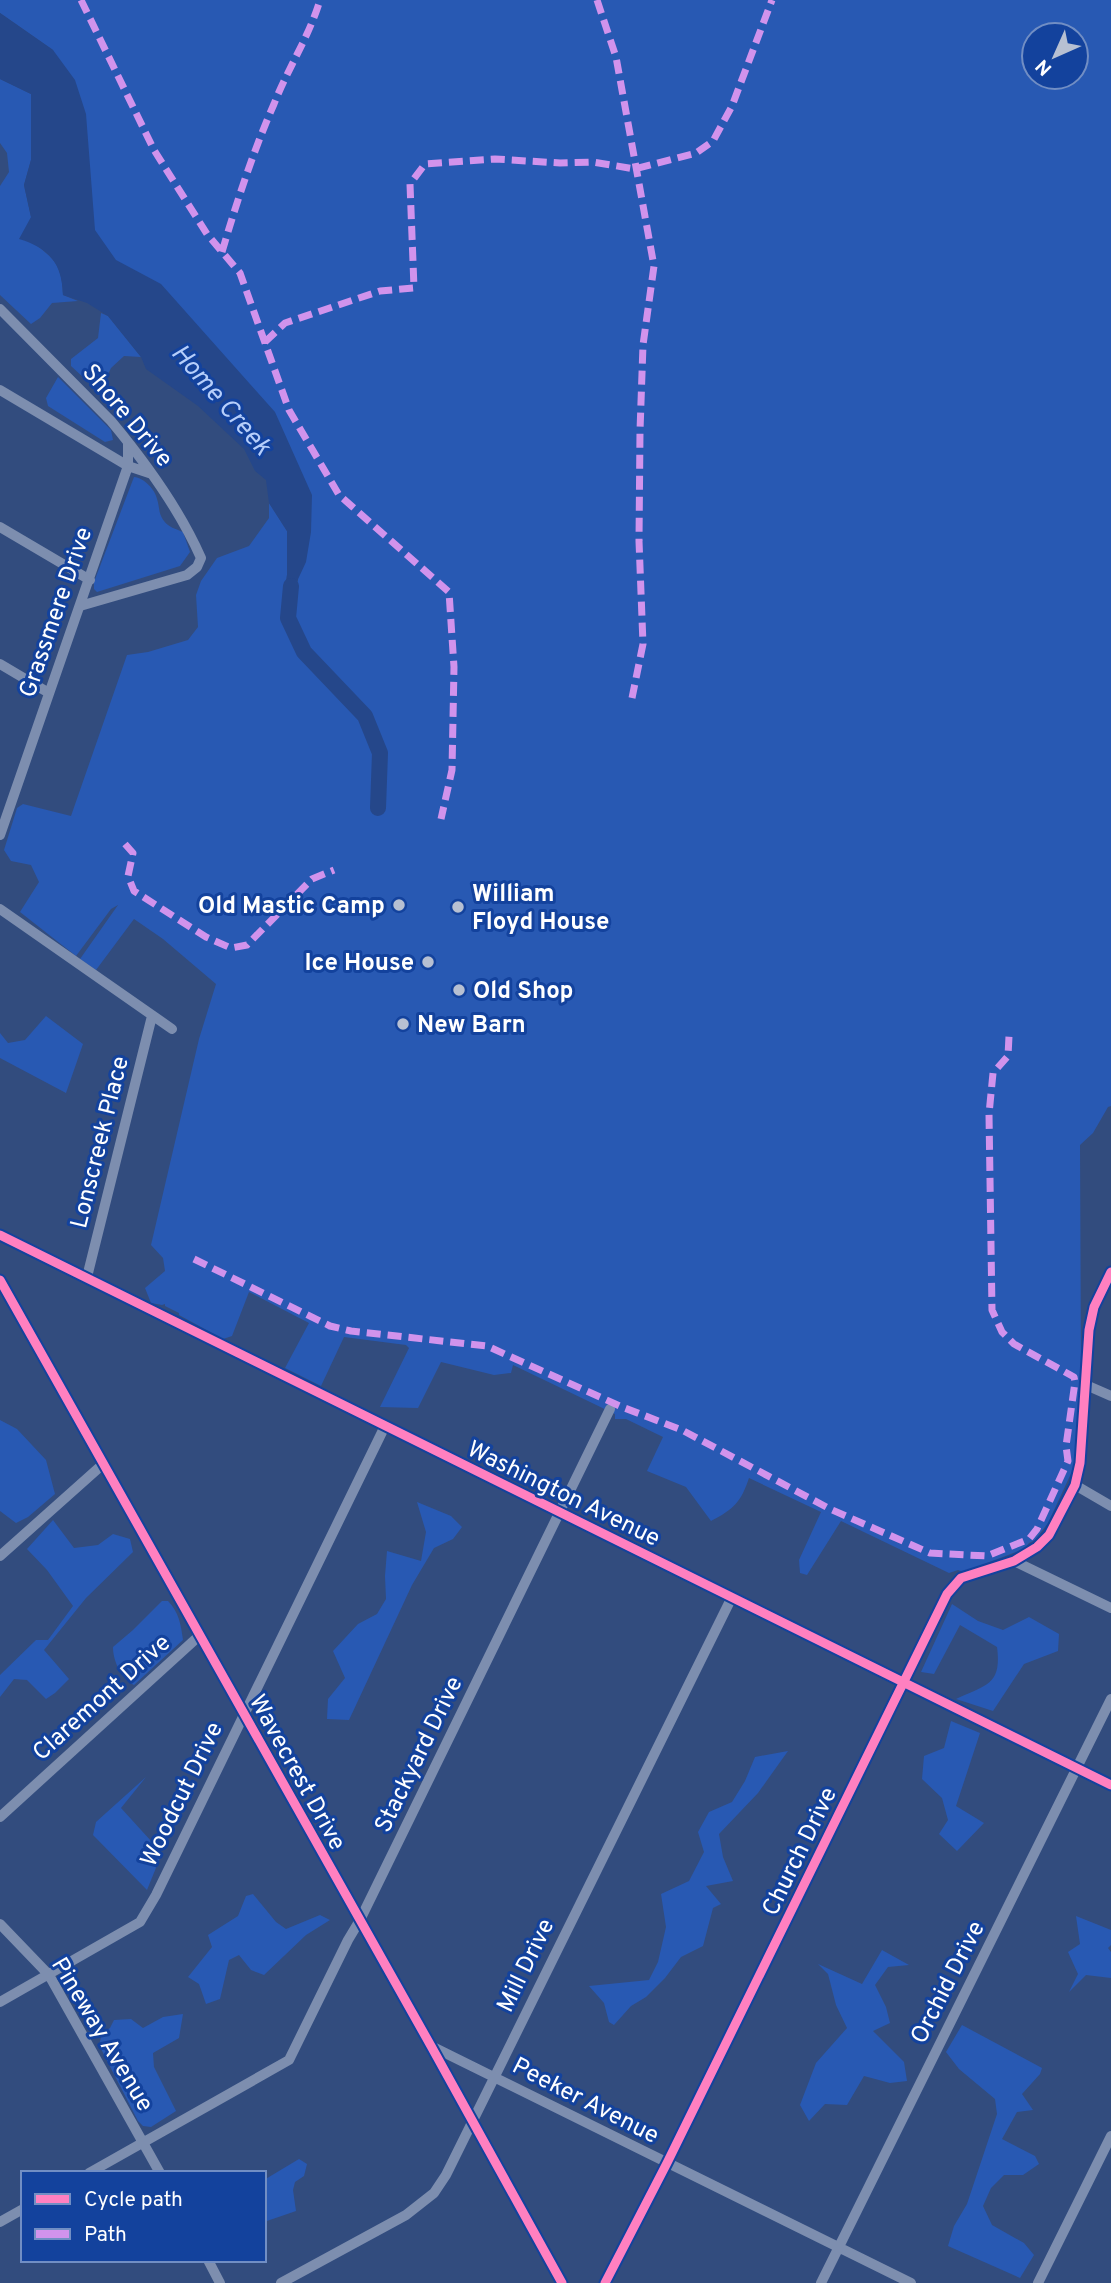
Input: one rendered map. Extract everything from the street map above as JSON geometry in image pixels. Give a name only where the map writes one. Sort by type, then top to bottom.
[{"type":"street","name":"Shore Drive","points":[[0,309],[111,421],[128,442],[187,528],[201,558],[199,564],[187,575],[80,606]]},
{"type":"street","points":[[0,390],[128,466],[152,474]]},
{"type":"street","name":"Grassmere Drive","points":[[0,835],[128,466],[128,442]]},
{"type":"street","points":[[0,527],[90,580]]},
{"type":"street","points":[[0,664],[49,693]]},
{"type":"street","points":[[0,909],[172,1029]]},
{"type":"street","name":"Lonscreek Place","points":[[87,1277],[152,1016]]},
{"type":"street","name":"Washington Avenue","points":[[0,1235],[1111,1785]]},
{"type":"street","name":"Church Drive","points":[[606,2283],[953,1587],[961,1578],[1014,1561],[1037,1547],[1049,1535],[1075,1485],[1080,1463],[1089,1329],[1094,1307],[1111,1272]]},
{"type":"street","name":"Wavecrest Drive","points":[[0,1280],[562,2283]]},
{"type":"street","points":[[1086,1385],[1111,1396]]},
{"type":"street","name":"Stackyard Drive","points":[[93,2171],[289,2060],[610,1409]]},
{"type":"street","name":"Woodcut Drive","points":[[0,2002],[140,1922],[156,1895],[385,1426]]},
{"type":"street","points":[[0,1556],[102,1465]]},
{"type":"street","points":[[1075,1485],[1111,1506]]},
{"type":"street","points":[[1014,1561],[1111,1608]]},
{"type":"street","name":"Mill Drive","points":[[281,2283],[406,2215],[434,2193],[446,2175],[732,1597]]},
{"type":"street","name":"Claremont Drive","points":[[0,1817],[199,1636]]},
{"type":"street","name":"Orchid Drive","points":[[821,2283],[1111,1699]]},
{"type":"street","name":"Pineway Avenue","points":[[0,1924],[49,1975],[159,2171]]},
{"type":"street","name":"Peeker Avenue","points":[[431,2046],[911,2283]]},
{"type":"street","points":[[1038,2283],[1111,2136]]},
{"type":"street","points":[[0,2222],[21,2210]]},
{"type":"street","points":[[209,2262],[220,2283]]},
{"type":"shaded area","points":[[0,0],[1111,0],[1111,1106],[1093,1133],[1080,1145],[1081,1362],[1075,1465],[1048,1523],[1024,1549],[963,1572],[958,1570],[949,1573],[841,1521],[807,1575],[800,1573],[799,1560],[821,1512],[749,1478],[736,1504],[711,1521],[686,1487],[647,1471],[663,1437],[626,1419],[615,1419],[615,1414],[513,1365],[511,1373],[494,1375],[441,1362],[418,1408],[380,1407],[409,1348],[406,1345],[344,1337],[321,1386],[285,1368],[309,1323],[249,1292],[232,1336],[223,1339],[179,1315],[165,1304],[151,1303],[145,1288],[165,1271],[163,1258],[151,1245],[199,1039],[216,984],[163,939],[134,919],[96,970],[80,959],[118,905],[111,909],[76,956],[20,912],[39,882],[31,865],[11,861],[4,850],[17,808],[23,804],[71,816],[127,655],[148,652],[188,640],[198,627],[196,595],[201,581],[217,558],[249,546],[269,518],[269,503],[287,531],[285,592],[289,605],[298,580],[297,521],[111,265],[84,233],[53,50],[0,13]]},
{"type":"shaded area","points":[[0,79],[31,94],[31,160],[24,185],[33,243],[56,264],[61,276],[63,295],[78,301],[52,303],[40,318],[31,324],[0,295],[0,186],[9,172],[7,153],[0,143]]},
{"type":"shaded area","points":[[101,313],[108,316],[141,357],[124,356],[111,368],[98,391],[71,366],[71,359],[98,338]]},
{"type":"shaded area","points":[[58,377],[111,430],[113,440],[105,442],[48,406],[46,398]]},
{"type":"shaded area","points":[[134,477],[142,479],[151,488],[156,495],[162,518],[170,526],[183,532],[190,552],[180,566],[97,592],[94,582]]},
{"type":"shaded area","points":[[46,1016],[83,1044],[66,1093],[0,1058],[0,1033],[8,1043],[25,1040]]},
{"type":"shaded area","points":[[0,1420],[17,1429],[46,1460],[55,1494],[28,1517],[16,1523],[0,1511]]},
{"type":"shaded area","points":[[417,1502],[451,1516],[462,1527],[453,1539],[434,1548],[412,1585],[349,1720],[327,1719],[328,1699],[345,1678],[333,1651],[358,1624],[377,1614],[386,1599],[387,1551],[421,1561],[426,1532]]},
{"type":"shaded area","points":[[53,1520],[74,1548],[98,1545],[113,1534],[130,1539],[133,1552],[86,1598],[44,1650],[69,1679],[46,1699],[27,1680],[14,1679],[0,1697],[0,1675],[36,1640],[48,1640],[73,1606],[47,1570],[27,1549]]},
{"type":"shaded area","points":[[162,1601],[168,1601],[175,1610],[183,1640],[134,1685],[119,1669],[113,1647]]},
{"type":"shaded area","points":[[952,1604],[978,1621],[1003,1630],[1029,1617],[1059,1634],[1058,1651],[1024,1664],[993,1711],[956,1699],[990,1682],[997,1669],[998,1660],[997,1647],[960,1625],[934,1674],[921,1672]]},
{"type":"shaded area","points":[[951,1721],[980,1733],[956,1806],[984,1823],[957,1851],[939,1834],[948,1820],[942,1798],[922,1779],[924,1756],[944,1748]]},
{"type":"shaded area","points":[[788,1751],[758,1793],[719,1834],[723,1857],[733,1881],[706,1886],[721,1904],[713,1908],[703,1946],[681,1957],[665,1978],[646,1997],[631,2006],[614,2025],[609,2022],[604,2003],[589,1986],[649,1980],[658,1962],[666,1927],[661,1894],[689,1881],[704,1852],[698,1832],[709,1812],[732,1802],[755,1757]]},
{"type":"shaded area","points":[[146,1777],[121,1808],[162,1853],[147,1890],[93,1835],[96,1822]]},
{"type":"shaded area","points":[[253,1894],[276,1922],[286,1929],[320,1915],[330,1920],[306,1935],[264,1975],[251,1970],[239,1955],[229,1960],[220,1999],[206,2004],[199,1984],[188,1977],[212,1947],[208,1935],[238,1916],[246,1896]]},
{"type":"shaded area","points":[[1076,1916],[1111,1930],[1111,1945],[1108,1948],[1111,1952],[1111,1978],[1086,1975],[1069,1992],[1078,1974],[1068,1952],[1080,1944]]},
{"type":"shaded area","points":[[882,1950],[909,1965],[888,1967],[875,1985],[886,2007],[890,2023],[873,2031],[904,2062],[907,2081],[890,2083],[864,2076],[847,2105],[825,2104],[809,2121],[800,2105],[816,2063],[847,2028],[836,2005],[828,1974],[818,1964],[862,1984]]},
{"type":"shaded area","points":[[183,2014],[179,2038],[153,2053],[154,2067],[176,2111],[151,2127],[143,2126],[99,2045],[102,2033],[110,2028],[114,2020],[131,2019],[143,2028],[163,2017]]},
{"type":"shaded area","points":[[962,2025],[1042,2068],[1022,2094],[1033,2110],[1017,2112],[1002,2139],[1035,2156],[1039,2164],[1023,2175],[1004,2175],[991,2188],[983,2206],[992,2225],[1024,2243],[1034,2255],[1020,2278],[948,2246],[954,2226],[967,2204],[997,2114],[995,2099],[959,2069],[946,2052]]},
{"type":"shaded area","points":[[299,2159],[307,2164],[304,2176],[295,2182],[293,2190],[296,2211],[266,2221],[266,2179]]},
{"type":"water","points":[[0,13],[53,50],[75,80],[86,114],[95,230],[116,260],[161,284],[275,412],[312,495],[311,532],[306,562],[289,606],[285,592],[287,531],[269,503],[266,480],[255,471],[244,449],[198,406],[146,369],[141,357],[108,316],[87,303],[63,295],[60,274],[52,258],[38,247],[19,239],[31,217],[24,185],[31,160],[31,94],[0,79]]},
{"type":"waterway","name":"Home Creek","points":[[291,586],[288,618],[304,652],[365,716],[380,753],[378,808]]},
{"type":"marked path","points":[[81,0],[154,150],[207,234],[240,273],[289,410],[339,495],[449,592],[454,667],[452,770],[441,819]]},
{"type":"marked path","points":[[222,252],[259,140],[320,0]]},
{"type":"marked path","points":[[597,0],[616,57],[654,266],[643,345],[640,431],[639,541],[643,644],[632,698]]},
{"type":"marked path","points":[[265,342],[285,323],[380,291],[414,288],[410,184],[425,164],[495,159],[593,162],[635,169],[696,153],[713,141],[732,106],[772,0]]},
{"type":"marked path","points":[[125,844],[133,853],[128,876],[134,891],[206,937],[231,948],[247,945],[312,879],[334,870]]},
{"type":"marked path","points":[[194,1259],[330,1326],[351,1331],[487,1346],[622,1407],[682,1430],[830,1509],[930,1553],[987,1556],[1029,1539],[1037,1529],[1068,1461],[1066,1446],[1075,1382],[1074,1377],[1014,1344],[1002,1332],[992,1310],[989,1114],[993,1073],[1008,1056],[1009,1036]]},
{"type":"cycle path","points":[[0,1235],[1111,1785]]},
{"type":"cycle path","points":[[605,2283],[667,2163],[947,1594],[961,1578],[1014,1561],[1037,1547],[1049,1535],[1075,1485],[1080,1463],[1089,1330],[1094,1307],[1111,1272]]},
{"type":"cycle path","points":[[0,1280],[562,2283]]},
{"type":"place","name":"Old Mastic Camp","points":[[399,905]]},
{"type":"place","name":"William Floyd House","points":[[458,907]]},
{"type":"place","name":"Ice House","points":[[428,962]]},
{"type":"place","name":"Old Shop","points":[[459,990]]},
{"type":"place","name":"New Barn","points":[[403,1024]]}]
